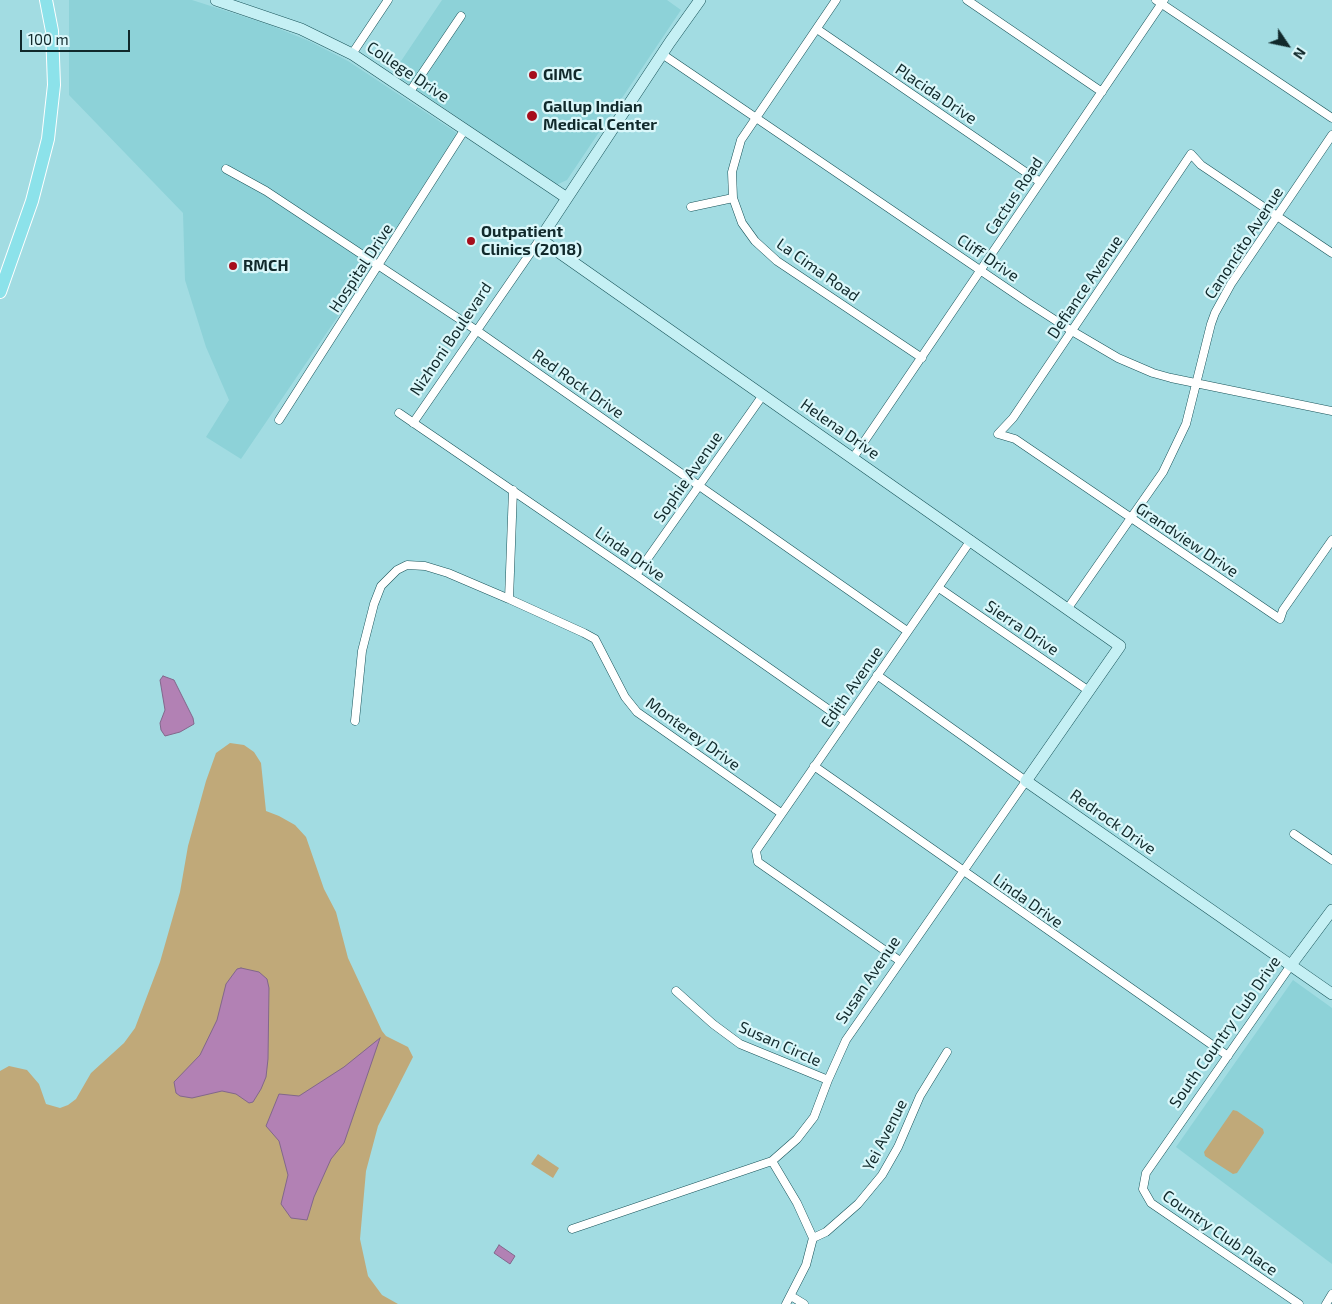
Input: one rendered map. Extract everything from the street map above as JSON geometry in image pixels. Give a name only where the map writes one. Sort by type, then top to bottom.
[{"type":"main road","name":"College Drive","points":[[216,0],[301,29],[352,54],[567,198]]},
{"type":"main road","name":"Nizhoni Boulevard","points":[[540,239],[662,54],[700,0]]},
{"type":"main road","points":[[0,292],[32,202],[48,139],[54,85],[52,31],[47,2]]},
{"type":"main road","name":"Helena Drive","points":[[540,239],[1120,646]]},
{"type":"main road","name":"Susan Avenue","points":[[1026,781],[1120,646]]},
{"type":"main road","name":"Redrock Drive","points":[[1026,781],[1332,994]]},
{"type":"main road","name":"South Country Club Drive","points":[[1291,965],[1329,922],[1332,910]]},
{"type":"street","points":[[352,54],[388,0]]},
{"type":"street","name":"La Cima Road","points":[[836,0],[741,140],[732,172],[733,198],[742,223],[755,241],[778,261],[922,358]]},
{"type":"street","points":[[967,0],[1102,92]]},
{"type":"street","points":[[1160,1],[1332,118]]},
{"type":"street","name":"Cactus Road","points":[[853,458],[1102,92],[1160,1]]},
{"type":"street","points":[[409,93],[461,16]]},
{"type":"street","name":"Placida Drive","points":[[817,29],[1040,182]]},
{"type":"street","name":"Cliff Drive","points":[[662,54],[981,270],[1106,352],[1134,366],[1171,378],[1332,411]]},
{"type":"street","name":"Hospital Drive","points":[[279,420],[465,129]]},
{"type":"street","name":"Canoncito Avenue","points":[[1068,608],[1163,472],[1186,424],[1210,324],[1232,284],[1276,215],[1332,135]]},
{"type":"street","name":"Defiance Avenue","points":[[998,434],[1013,418],[1191,154],[1201,165],[1276,215]]},
{"type":"street","name":"Red Rock Drive","points":[[226,169],[266,191],[476,330],[907,631]]},
{"type":"street","points":[[691,206],[733,198]]},
{"type":"street","points":[[1276,215],[1332,253]]},
{"type":"street","name":"Nizhoni Boulevard","points":[[413,423],[540,239]]},
{"type":"street","name":"Sophie Avenue","points":[[636,575],[763,395]]},
{"type":"street","name":"Linda Drive","points":[[398,413],[513,490],[845,721]]},
{"type":"street","name":"Grandview Drive","points":[[998,434],[1015,439],[1280,619],[1284,610],[1332,540]]},
{"type":"street","points":[[509,600],[513,490]]},
{"type":"street","name":"Edith Avenue","points":[[900,961],[758,862],[756,851],[971,540]]},
{"type":"street","name":"Monterey Drive","points":[[355,721],[362,651],[374,604],[381,586],[397,570],[407,566],[425,566],[448,573],[584,632],[595,639],[625,697],[637,712],[781,813]]},
{"type":"street","name":"Sierra Drive","points":[[939,588],[1089,691]]},
{"type":"street","name":"Redrock Drive","points":[[877,675],[1026,781]]},
{"type":"street","name":"Linda Drive","points":[[814,766],[1228,1056]]},
{"type":"street","name":"Susan Avenue","points":[[572,1229],[772,1162],[797,1139],[814,1117],[846,1040],[1026,781]]},
{"type":"street","points":[[1294,834],[1332,860]]},
{"type":"street","name":"South Country Club Drive","points":[[1146,1173],[1291,965]]},
{"type":"street","name":"Susan Circle","points":[[676,991],[740,1044],[828,1080]]},
{"type":"street","name":"Yei Avenue","points":[[813,1238],[826,1232],[858,1204],[882,1176],[898,1147],[920,1096],[947,1052]]},
{"type":"street","points":[[772,1162],[797,1202],[813,1238],[806,1264],[786,1304]]},
{"type":"street","name":"Country Club Place","points":[[1146,1173],[1143,1189],[1151,1203],[1300,1304]]},
{"type":"street","points":[[1326,1304],[1332,1294]]},
{"type":"street","points":[[791,1296],[804,1304]]},
{"type":"shaded area","points":[[69,0],[192,0],[270,25],[309,41],[348,61],[457,133],[370,269],[241,459],[206,437],[229,400],[206,347],[185,280],[183,213],[69,95]]},
{"type":"shaded area","name":"Gallup Indian Medical Center","points":[[442,0],[667,0],[681,10],[567,180],[556,185],[393,73]]},
{"type":"shaded area","points":[[163,676],[174,680],[193,718],[194,724],[180,732],[165,736],[161,730],[160,723],[165,710],[160,680]]},
{"type":"shaded area","points":[[230,743],[244,745],[254,752],[261,763],[266,811],[295,825],[306,837],[324,889],[336,912],[348,958],[382,1031],[386,1036],[408,1047],[413,1057],[378,1126],[366,1171],[360,1239],[368,1276],[382,1295],[398,1304],[0,1304],[0,1071],[9,1066],[27,1070],[39,1084],[46,1104],[60,1108],[76,1099],[91,1073],[124,1043],[135,1028],[160,962],[180,892],[188,846],[206,781],[216,753]]},
{"type":"shaded area","points":[[241,968],[259,972],[267,979],[269,988],[268,1059],[266,1077],[261,1089],[253,1102],[249,1103],[236,1094],[222,1091],[192,1098],[180,1096],[176,1093],[174,1082],[200,1055],[217,1020],[226,984],[237,969]]},
{"type":"shaded area","points":[[1293,980],[1332,1008],[1332,1264],[1176,1147]]},
{"type":"shaded area","points":[[380,1038],[344,1143],[331,1159],[314,1197],[307,1220],[291,1218],[281,1204],[288,1175],[279,1141],[266,1126],[279,1094],[299,1096],[344,1067]]},
{"type":"shaded area","points":[[1233,1110],[1263,1129],[1264,1133],[1237,1173],[1233,1174],[1205,1156],[1204,1152]]},
{"type":"shaded area","points":[[538,1154],[559,1168],[553,1178],[531,1164]]},
{"type":"shaded area","points":[[499,1245],[515,1256],[510,1264],[494,1253]]},
{"type":"place","name":"GIMC","points":[[533,75]]},
{"type":"place","name":"Gallup Indian Medical Center","points":[[532,116]]},
{"type":"place","name":"Outpatient Clinics (2018)","points":[[471,241]]},
{"type":"place","name":"RMCH","points":[[233,266]]}]
